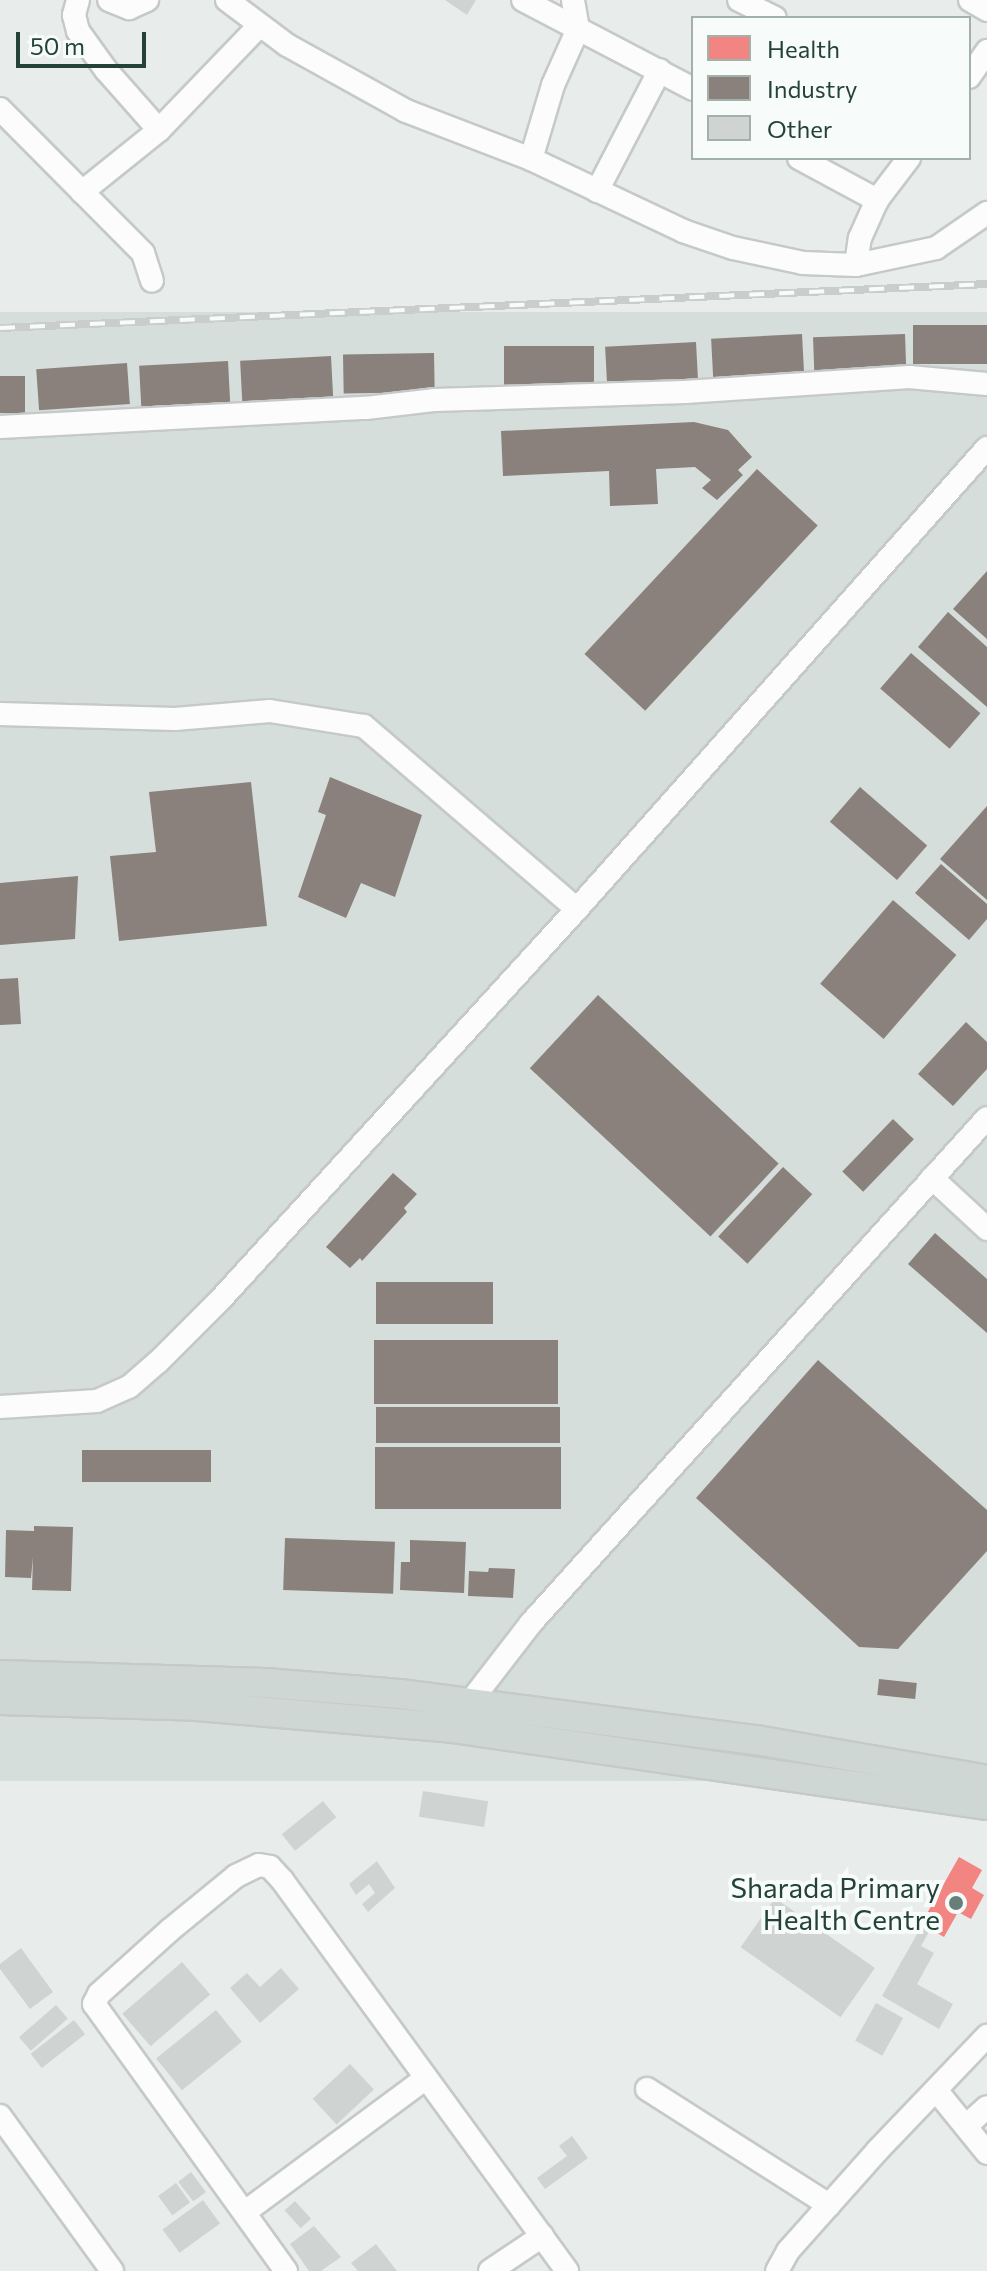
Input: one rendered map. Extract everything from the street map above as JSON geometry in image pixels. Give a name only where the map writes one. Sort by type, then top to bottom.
[{"type":"main road","points":[[0,1675],[266,1683],[470,1702],[756,1740],[987,1780]]},
{"type":"main road","points":[[0,1700],[197,1706],[437,1727],[987,1805]]},
{"type":"street","points":[[78,0],[74,15],[78,31],[106,70],[159,130]]},
{"type":"street","points":[[109,0],[129,8],[147,0]]},
{"type":"street","points":[[523,0],[691,88]]},
{"type":"street","points":[[531,159],[543,112],[578,29],[573,0]]},
{"type":"street","points":[[739,0],[771,10]]},
{"type":"street","points":[[970,0],[987,10]]},
{"type":"street","points":[[238,3],[259,26],[410,113],[531,159],[683,231],[733,248],[803,263],[856,265],[936,248],[987,213]]},
{"type":"street","points":[[82,192],[159,130],[259,26]]},
{"type":"street","points":[[971,74],[987,51]]},
{"type":"street","points":[[597,191],[660,70]]},
{"type":"street","points":[[0,109],[143,253],[152,281]]},
{"type":"street","points":[[803,160],[877,200]]},
{"type":"street","points":[[856,265],[860,238],[877,200],[907,160]]},
{"type":"street","points":[[0,427],[366,408],[434,400],[685,392],[909,377],[987,384]]},
{"type":"street","points":[[0,1407],[83,1405],[129,1387],[149,1370],[220,1300],[577,909],[987,448]]},
{"type":"street","points":[[0,714],[175,719],[270,711],[364,726],[577,909]]},
{"type":"street","points":[[470,1702],[531,1623],[987,1118]]},
{"type":"street","points":[[932,1178],[987,1229]]},
{"type":"street","points":[[286,2271],[94,2004],[99,1994],[170,1930],[236,1876],[259,1865],[276,1872],[426,2078],[490,2160],[567,2271]]},
{"type":"street","points":[[777,2271],[788,2251],[829,2205],[987,2036]]},
{"type":"street","points":[[245,2212],[426,2078]]},
{"type":"street","points":[[647,2089],[829,2205]]},
{"type":"street","points":[[936,2090],[987,2153]]},
{"type":"street","points":[[966,2126],[987,2107]]},
{"type":"street","points":[[0,2116],[112,2271]]},
{"type":"street","points":[[490,2271],[542,2236]]},
{"type":"shaded area","points":[[0,312],[987,312],[987,1781],[0,1781]]},
{"type":"building: Health","name":"Sharada Primary Health Centre","points":[[959,1857],[982,1870],[972,1888],[984,1895],[971,1919],[958,1912],[944,1937],[921,1924]]},
{"type":"building: Industry","points":[[913,325],[987,325],[987,364],[913,364]]},
{"type":"building: Industry","points":[[802,334],[804,375],[713,380],[711,339]]},
{"type":"building: Industry","points":[[905,334],[906,372],[814,375],[813,337]]},
{"type":"building: Industry","points":[[696,342],[698,380],[607,385],[605,347]]},
{"type":"building: Industry","points":[[504,346],[594,346],[594,387],[504,387]]},
{"type":"building: Industry","points":[[434,353],[435,392],[344,394],[343,355]]},
{"type":"building: Industry","points":[[331,356],[333,398],[242,403],[240,361]]},
{"type":"building: Industry","points":[[228,361],[230,402],[141,407],[139,366]]},
{"type":"building: Industry","points":[[127,363],[130,404],[39,410],[36,369]]},
{"type":"building: Industry","points":[[0,376],[25,376],[25,413],[0,413]]},
{"type":"building: Industry","points":[[694,422],[728,430],[752,457],[738,470],[743,475],[717,500],[702,488],[711,480],[695,467],[656,469],[658,504],[610,506],[609,471],[503,476],[501,431]]},
{"type":"building: Industry","points":[[757,469],[818,526],[645,711],[584,654]]},
{"type":"building: Industry","points":[[987,571],[987,639],[953,609]]},
{"type":"building: Industry","points":[[948,612],[987,647],[987,707],[918,647]]},
{"type":"building: Industry","points":[[911,653],[980,713],[950,749],[880,688]]},
{"type":"building: Industry","points":[[330,777],[422,815],[395,897],[361,883],[346,918],[298,897],[326,815],[318,812]]},
{"type":"building: Industry","points":[[251,782],[267,926],[119,941],[110,856],[156,852],[149,792]]},
{"type":"building: Industry","points":[[860,787],[927,845],[897,880],[830,822]]},
{"type":"building: Industry","points":[[987,806],[987,900],[940,859]]},
{"type":"building: Industry","points":[[941,864],[987,904],[987,919],[969,940],[915,893]]},
{"type":"building: Industry","points":[[78,876],[75,939],[0,945],[0,883]]},
{"type":"building: Industry","points":[[893,900],[956,955],[884,1039],[820,984]]},
{"type":"building: Industry","points":[[18,978],[21,1024],[0,1025],[0,979]]},
{"type":"building: Industry","points":[[598,995],[779,1163],[710,1237],[530,1068]]},
{"type":"building: Industry","points":[[966,1022],[987,1042],[987,1069],[953,1106],[918,1074]]},
{"type":"building: Industry","points":[[893,1119],[914,1139],[863,1192],[842,1172]]},
{"type":"building: Industry","points":[[783,1167],[812,1194],[747,1264],[718,1236]]},
{"type":"building: Industry","points":[[393,1173],[417,1194],[404,1208],[407,1212],[362,1261],[360,1258],[350,1268],[326,1247]]},
{"type":"building: Industry","points":[[935,1233],[987,1279],[987,1333],[908,1264]]},
{"type":"building: Industry","points":[[376,1282],[493,1282],[493,1324],[376,1324]]},
{"type":"building: Industry","points":[[374,1340],[558,1340],[558,1404],[374,1404]]},
{"type":"building: Industry","points":[[818,1360],[987,1510],[987,1551],[898,1649],[859,1647],[696,1498]]},
{"type":"building: Industry","points":[[376,1407],[560,1407],[560,1443],[376,1443]]},
{"type":"building: Industry","points":[[375,1447],[561,1447],[561,1509],[375,1509]]},
{"type":"building: Industry","points":[[82,1450],[211,1450],[211,1482],[82,1482]]},
{"type":"building: Industry","points":[[34,1526],[73,1527],[71,1591],[32,1590],[33,1557],[31,1578],[5,1577],[6,1530],[34,1531]]},
{"type":"building: Industry","points":[[285,1538],[395,1542],[393,1594],[283,1590]]},
{"type":"building: Industry","points":[[410,1540],[466,1542],[464,1593],[400,1590],[401,1562],[410,1562]]},
{"type":"building: Industry","points":[[489,1568],[515,1569],[513,1598],[468,1596],[469,1571],[488,1572]]},
{"type":"building: Industry","points":[[879,1679],[917,1683],[915,1699],[877,1695]]},
{"type":"building: Other","points":[[445,0],[476,0],[467,15]]},
{"type":"building: Other","points":[[423,1791],[488,1801],[484,1827],[419,1817]]},
{"type":"building: Other","points":[[323,1801],[336,1817],[295,1851],[282,1834]]},
{"type":"building: Other","points":[[377,1861],[395,1888],[368,1912],[362,1904],[375,1893],[369,1884],[356,1895],[349,1884]]},
{"type":"building: Other","points":[[775,1898],[875,1968],[841,2017],[741,1947]]},
{"type":"building: Other","points":[[921,1927],[929,1932],[921,1946],[934,1953],[917,1984],[953,2004],[939,2029],[882,1996]]},
{"type":"building: Other","points":[[21,1948],[53,1992],[30,2009],[0,1969],[0,1964]]},
{"type":"building: Other","points":[[182,1962],[210,1994],[151,2046],[122,2014]]},
{"type":"building: Other","points":[[281,1968],[299,1989],[260,2023],[230,1988],[247,1973],[260,1987]]},
{"type":"building: Other","points":[[876,2003],[903,2018],[882,2056],[855,2041]]},
{"type":"building: Other","points":[[56,2005],[68,2019],[31,2051],[19,2037]]},
{"type":"building: Other","points":[[216,2010],[242,2042],[182,2090],[156,2058]]},
{"type":"building: Other","points":[[74,2020],[85,2034],[42,2068],[31,2054]]},
{"type":"building: Other","points":[[350,2064],[374,2090],[337,2124],[313,2099]]},
{"type":"building: Other","points":[[572,2136],[588,2158],[545,2189],[537,2178],[567,2156],[559,2146]]},
{"type":"building: Other","points":[[191,2172],[206,2192],[193,2202],[178,2182]]},
{"type":"building: Other","points":[[176,2183],[190,2202],[172,2215],[158,2196]]},
{"type":"building: Other","points":[[203,2200],[220,2223],[180,2253],[163,2229]]},
{"type":"building: Other","points":[[295,2201],[311,2219],[301,2228],[285,2210]]},
{"type":"building: Other","points":[[314,2226],[341,2257],[321,2271],[309,2271],[290,2244]]},
{"type":"building: Other","points":[[376,2244],[397,2271],[358,2271],[351,2263]]},
{"type":"railway","points":[[0,328],[987,284]]},
{"type":"place","name":"Sharada Primary Health Centre","points":[[956,1903]]}]
